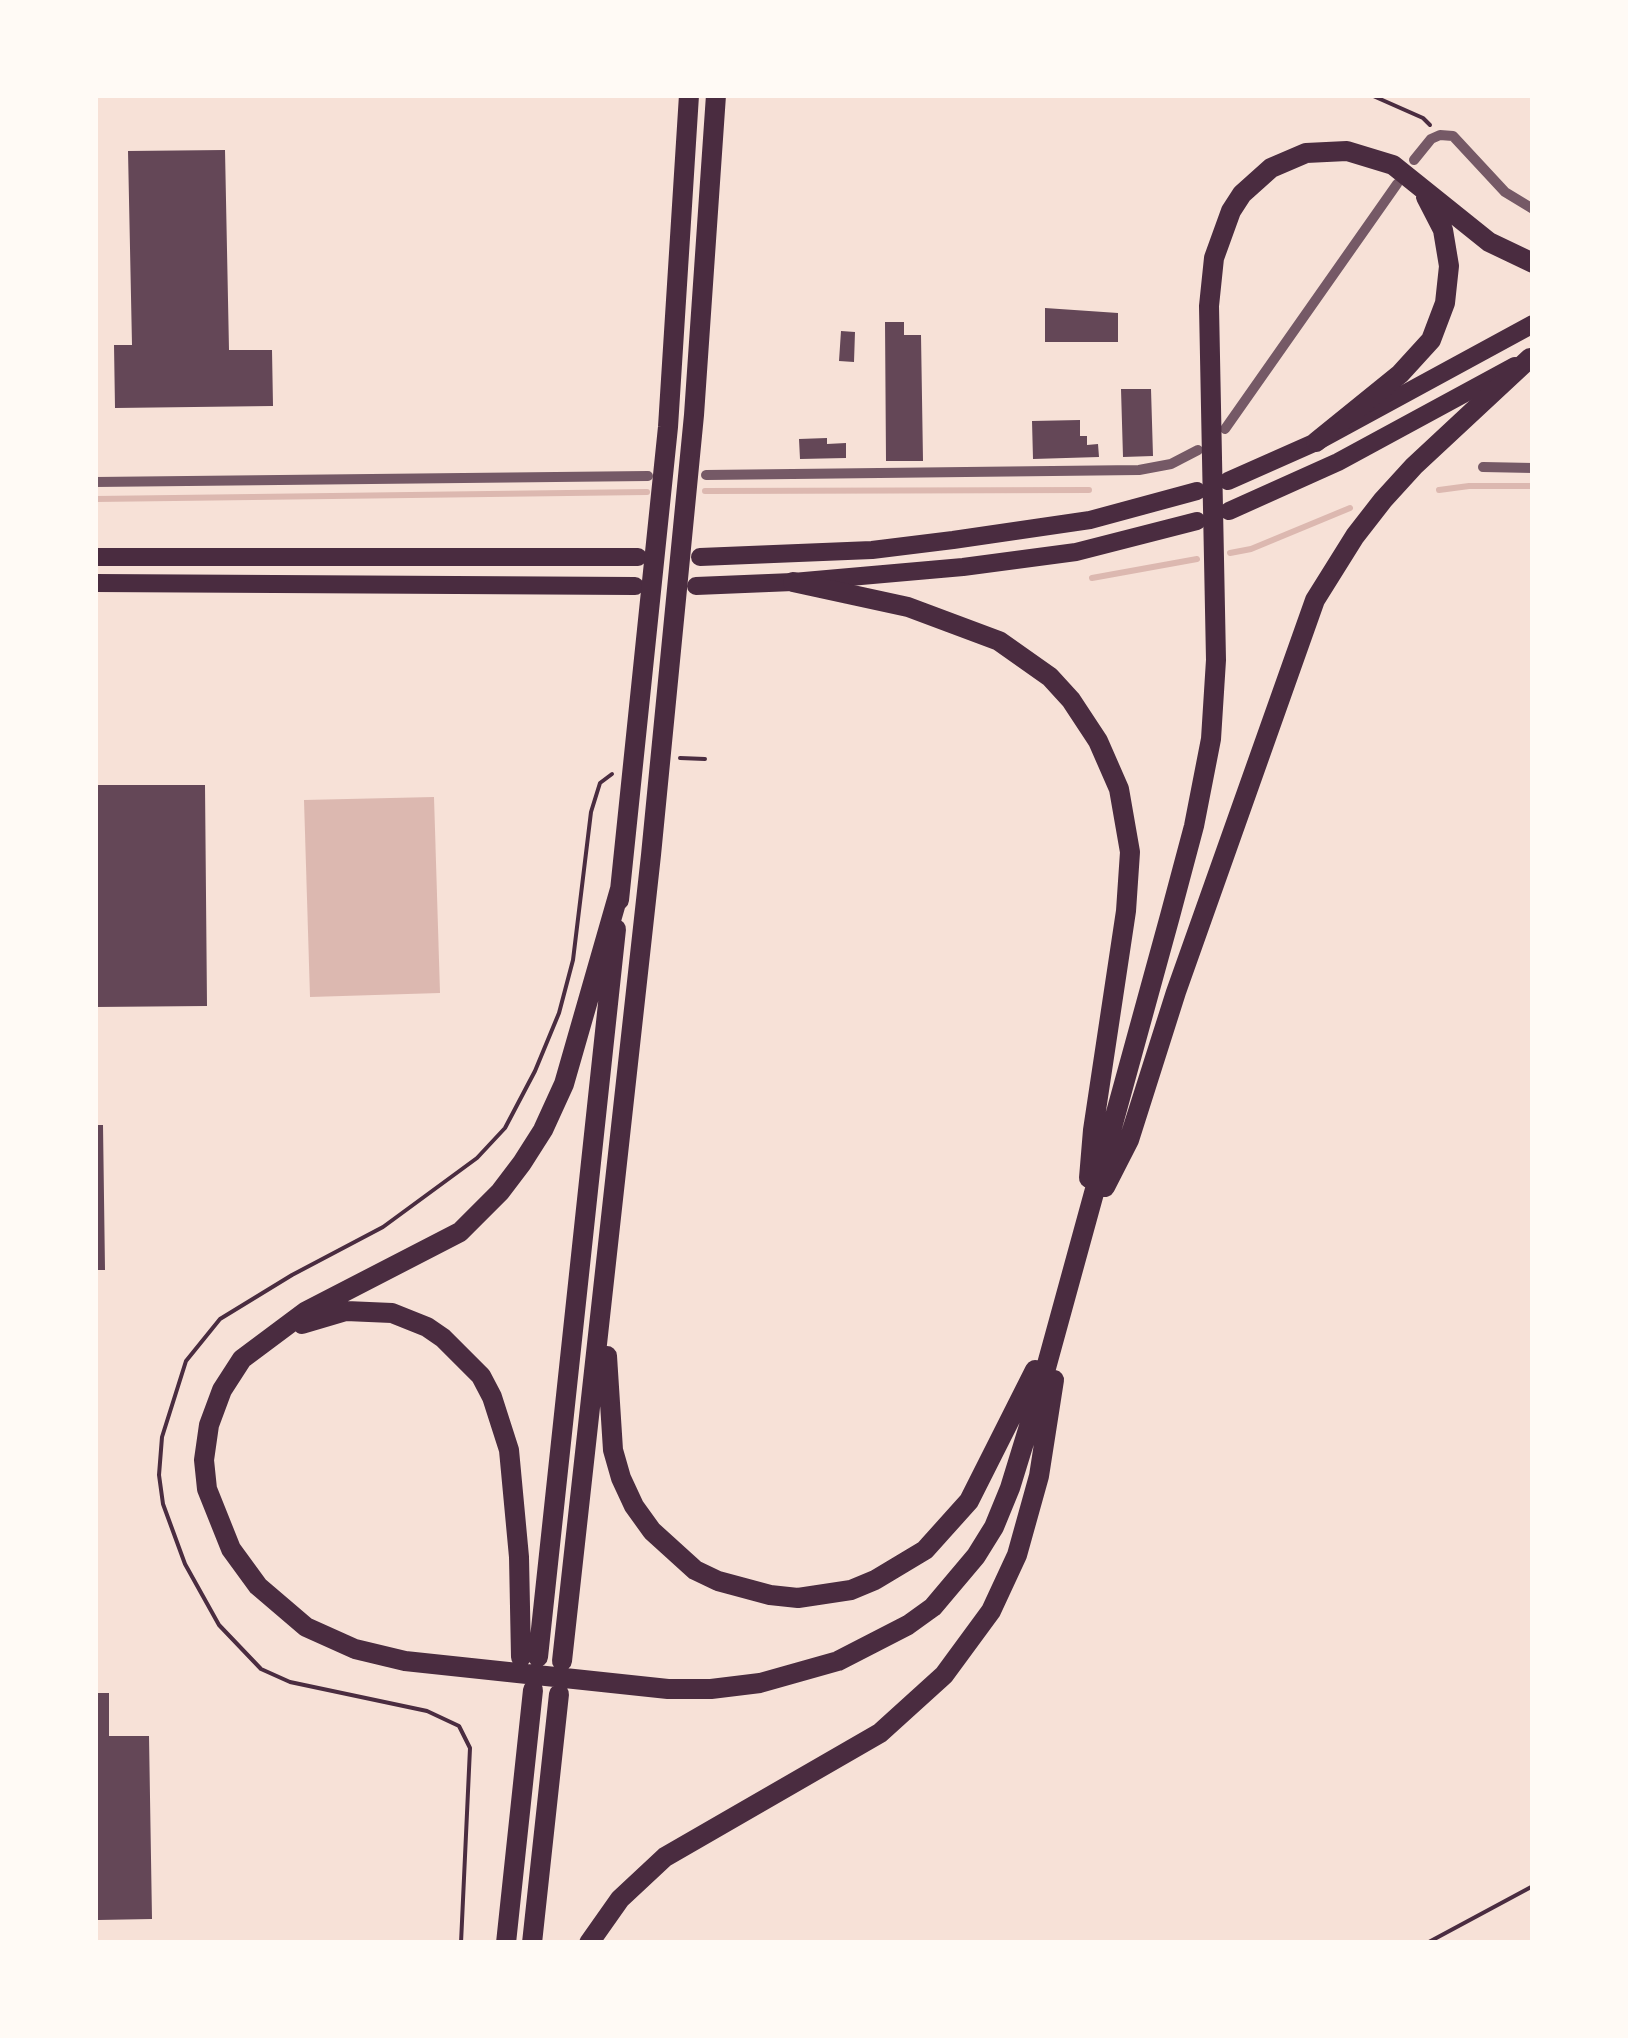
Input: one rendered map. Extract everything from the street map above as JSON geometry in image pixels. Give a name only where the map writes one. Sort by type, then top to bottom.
[{"type":"highway","points":[[268,1337],[346,1311],[392,1312],[428,1327],[482,1376],[503,1428],[514,1487],[529,1657],[620,890],[668,426],[689,95]]},
{"type":"highway","points":[[562,1662],[651,855],[702,328],[716,95]]},
{"type":"highway","points":[[620,890],[564,1084],[543,1130],[510,1180],[460,1232],[333,1295],[268,1337],[242,1360],[222,1390],[205,1442],[205,1472],[213,1509],[231,1549],[258,1586],[306,1627],[367,1654],[668,1689],[760,1684],[838,1661],[908,1625],[947,1593],[976,1556],[1002,1510],[1086,1224],[1200,799],[1214,714],[1210,284],[1224,224],[1242,194],[1271,168],[1306,153],[1347,151],[1392,165],[1436,216],[1448,249],[1448,286],[1439,323],[1420,356],[1316,442]]},
{"type":"highway","points":[[1407,183],[1489,242],[1533,264]]},
{"type":"highway","points":[[1086,1224],[1129,1140],[1302,631],[1322,586],[1367,520],[1414,466],[1532,357]]},
{"type":"highway","points":[[793,582],[908,607],[978,632],[1014,650],[1050,677],[1070,700],[1107,760],[1126,818],[1129,881],[1093,1130],[1086,1224]]},
{"type":"highway","points":[[604,1280],[613,1450],[620,1478],[634,1506],[652,1531],[695,1570],[742,1588],[784,1596],[851,1590],[876,1580],[925,1550],[969,1501],[1004,1438],[1057,1323]]},
{"type":"highway","points":[[589,1943],[610,1911],[644,1873],[690,1841],[880,1733],[944,1675],[972,1639],[1009,1576],[1026,1530],[1053,1390],[1057,1323]]},
{"type":"highway","points":[[506,1943],[527,1750],[528,1690]]},
{"type":"highway","points":[[532,1943],[559,1694]]},
{"type":"main road","points":[[1228,481],[1316,442],[1533,324]]},
{"type":"main road","points":[[1228,511],[1338,462],[1532,357]]},
{"type":"main road","points":[[700,557],[872,550],[953,540],[1090,520],[1197,491]]},
{"type":"main road","points":[[696,586],[964,567],[1076,552],[1197,521]]},
{"type":"main road","points":[[95,557],[638,557]]},
{"type":"main road","points":[[95,583],[635,586]]},
{"type":"street","points":[[1414,160],[1427,142],[1440,135],[1458,139],[1506,192],[1533,210]]},
{"type":"street","points":[[1225,430],[1407,183]]},
{"type":"street","points":[[706,475],[1139,470],[1171,464],[1198,450]]},
{"type":"street","points":[[1483,467],[1533,468]]},
{"type":"street","points":[[95,482],[648,476]]},
{"type":"path","points":[[1372,95],[1423,118],[1440,135]]},
{"type":"path","points":[[667,762],[686,757],[705,759]]},
{"type":"path","points":[[462,1943],[470,1748],[459,1726],[426,1711],[290,1682],[262,1669],[219,1625],[184,1564],[163,1504],[159,1474],[162,1437],[186,1361],[220,1319],[292,1275],[382,1228],[478,1158],[504,1128],[535,1071],[559,1012],[573,960],[591,812],[600,783],[609,774],[628,770]]},
{"type":"path","points":[[1427,1943],[1533,1886]]},
{"type":"shaded area","points":[[434,797],[440,993],[310,997],[304,800]]},
{"type":"building","points":[[225,150],[229,350],[272,350],[273,406],[115,408],[114,345],[132,345],[128,151]]},
{"type":"building","points":[[1045,308],[1118,313],[1118,342],[1045,342]]},
{"type":"building","points":[[885,322],[904,322],[904,335],[921,335],[923,461],[886,461]]},
{"type":"building","points":[[841,331],[855,332],[854,362],[839,361]]},
{"type":"building","points":[[1121,389],[1151,389],[1153,456],[1123,457]]},
{"type":"building","points":[[1080,420],[1080,436],[1087,436],[1087,445],[1098,444],[1099,457],[1033,459],[1032,421]]},
{"type":"building","points":[[827,438],[827,444],[846,443],[846,458],[800,459],[799,439]]},
{"type":"building","points":[[95,785],[205,785],[207,1006],[95,1007]]},
{"type":"building","points":[[95,1125],[103,1125],[105,1270],[95,1270]]},
{"type":"building","points":[[95,1693],[109,1693],[109,1736],[149,1736],[152,1919],[98,1920]]},
{"type":"waterway","points":[[1439,490],[1533,486]]},
{"type":"waterway","points":[[705,491],[1089,490]]},
{"type":"waterway","points":[[95,499],[647,492]]},
{"type":"waterway","points":[[1230,553],[1251,549],[1350,508]]},
{"type":"waterway","points":[[1092,578],[1197,559]]}]
